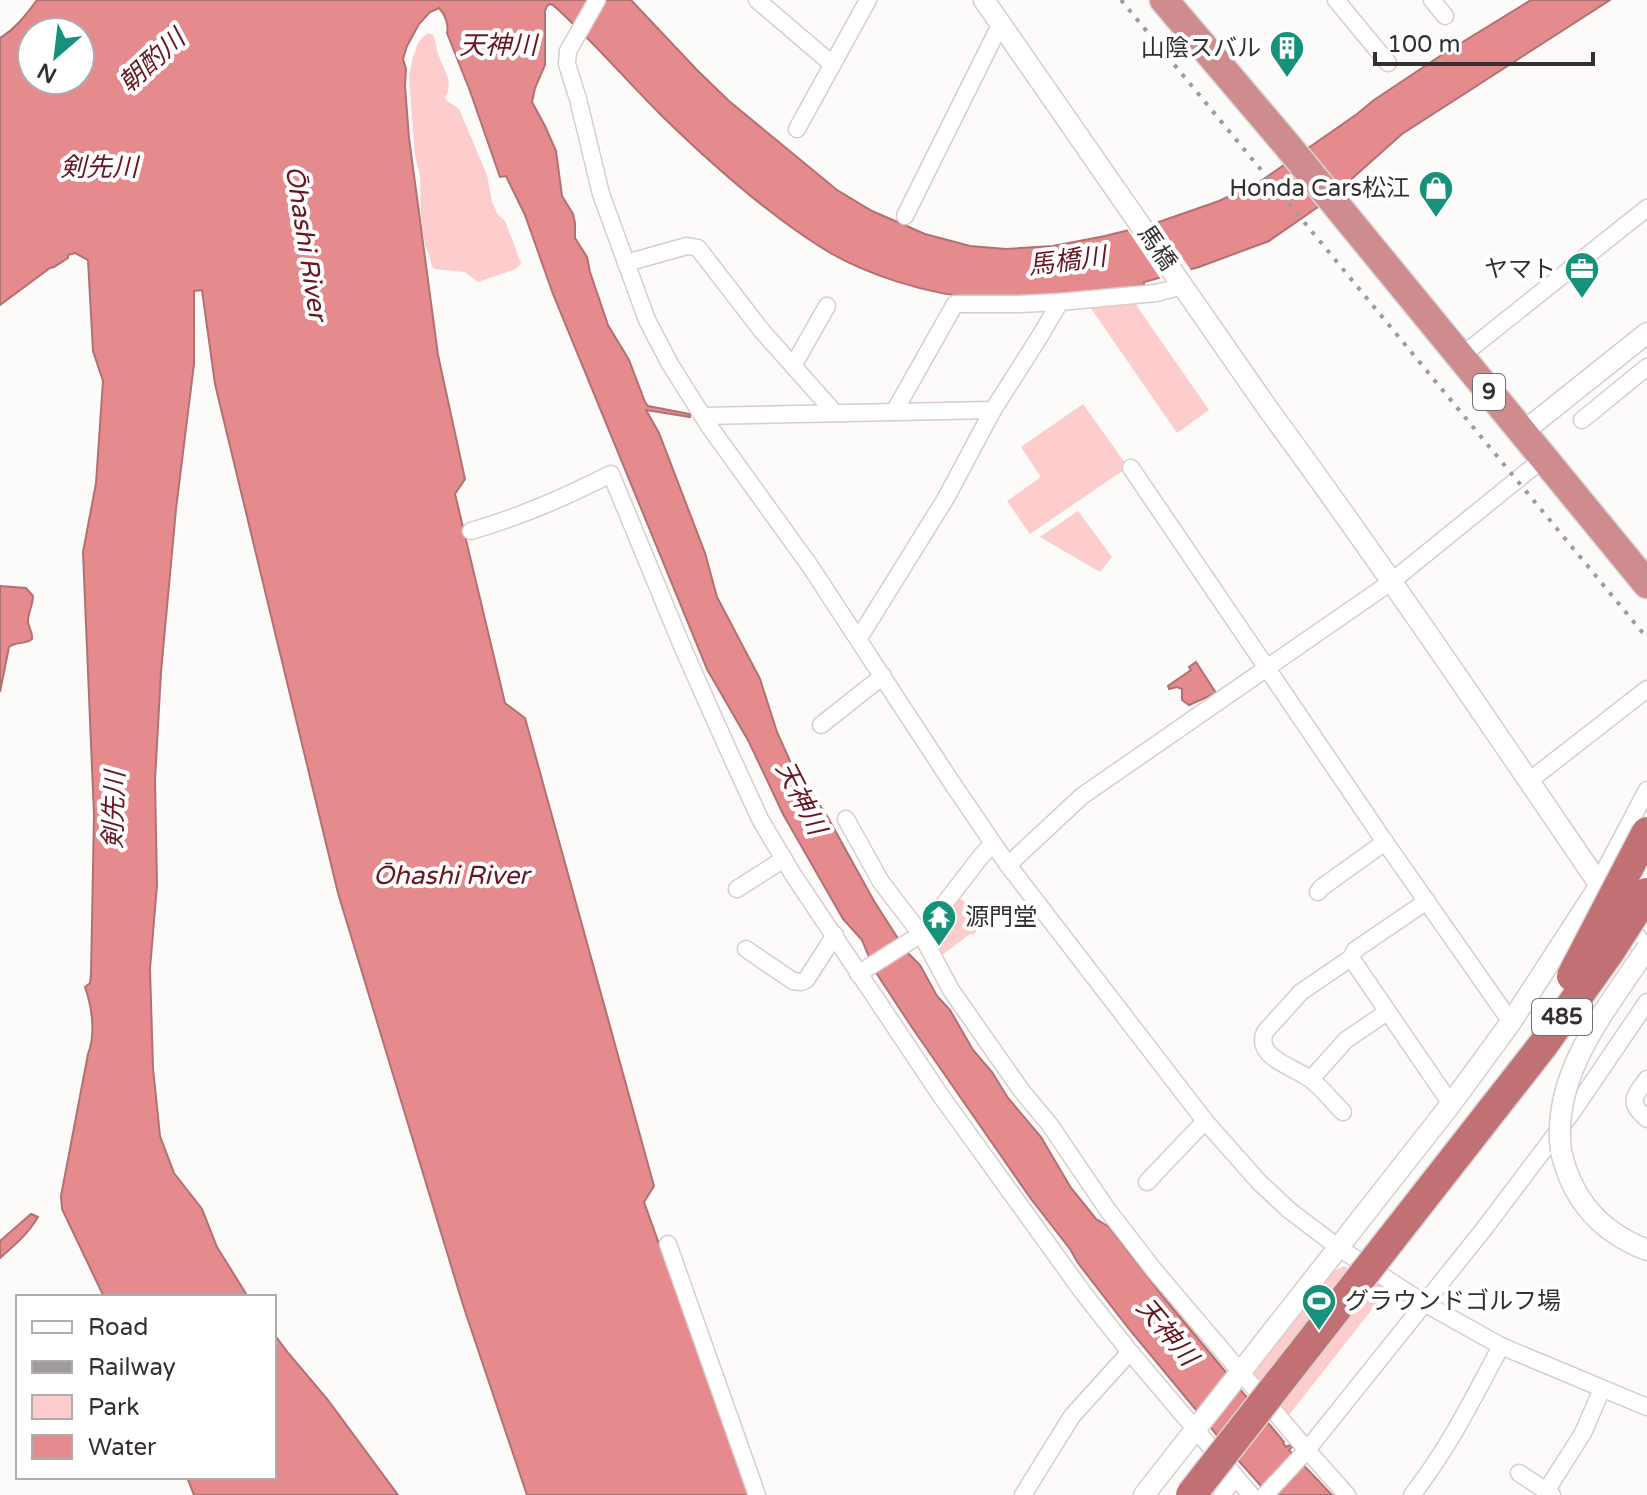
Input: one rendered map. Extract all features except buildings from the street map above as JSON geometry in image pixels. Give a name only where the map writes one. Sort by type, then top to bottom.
[{"type":"highway","name":"9","points":[[1174,3],[1647,584]]},
{"type":"highway","points":[[1472,1138],[1567,985],[1647,832]]},
{"type":"highway","name":"485","points":[[1191,1495],[1472,1138],[1610,951],[1647,893]]},
{"type":"street","points":[[597,0],[568,51],[567,64],[601,194],[657,341],[715,435],[767,504],[859,638],[1008,865],[1205,1121],[1259,1182],[1297,1216],[1339,1248],[1424,1303],[1501,1346],[1647,1407]]},
{"type":"street","points":[[797,129],[868,0]]},
{"type":"street","name":"馬橋","points":[[984,0],[1647,951]]},
{"type":"street","points":[[1336,0],[1388,63]]},
{"type":"street","points":[[1432,0],[1445,16]]},
{"type":"street","points":[[764,3],[832,64]]},
{"type":"street","points":[[905,216],[1001,23]]},
{"type":"street","points":[[1460,357],[1647,208]]},
{"type":"street","points":[[626,263],[687,246],[698,248],[762,331],[835,413]]},
{"type":"street","points":[[894,412],[955,304],[1060,302],[1156,293],[1180,282]]},
{"type":"street","points":[[859,638],[959,476],[993,410],[1060,302]]},
{"type":"street","points":[[793,366],[827,306]]},
{"type":"street","points":[[1523,432],[1643,346]]},
{"type":"street","points":[[1582,420],[1647,367]]},
{"type":"street","points":[[704,416],[993,410]]},
{"type":"street","points":[[1008,865],[1082,796],[1391,582],[1544,458]]},
{"type":"street","points":[[1131,468],[1511,1022]]},
{"type":"street","points":[[471,531],[552,503],[611,474],[726,745],[760,819],[784,859],[941,1096],[1084,1294],[1251,1495]]},
{"type":"street","points":[[821,725],[883,676]]},
{"type":"street","points":[[1529,781],[1647,689]]},
{"type":"street","points":[[1144,1495],[1451,1104],[1511,1022],[1599,884],[1647,790]]},
{"type":"street","points":[[846,819],[881,882],[951,990],[1107,1209],[1304,1453],[1347,1495]]},
{"type":"street","points":[[1318,892],[1385,842]]},
{"type":"street","points":[[860,973],[918,936],[993,844]]},
{"type":"street","points":[[737,889],[784,859]]},
{"type":"street","points":[[1343,1112],[1311,1079],[1265,1050],[1263,1037],[1301,992],[1351,958],[1355,950],[1427,901]]},
{"type":"street","points":[[746,949],[793,981],[801,982],[806,980],[835,935]]},
{"type":"street","points":[[1647,951],[1594,1029],[1571,1071],[1561,1103],[1559,1122],[1561,1151],[1571,1181],[1587,1209],[1614,1234],[1647,1250]]},
{"type":"street","points":[[1351,958],[1451,1104]]},
{"type":"street","points":[[1265,1495],[1304,1453],[1484,1229],[1573,1111],[1647,1002]]},
{"type":"street","points":[[1311,1079],[1346,1040],[1387,1012]]},
{"type":"street","points":[[1647,1079],[1634,1101],[1637,1110],[1647,1119]]},
{"type":"street","points":[[1147,1182],[1205,1121]]},
{"type":"street","points":[[668,1244],[757,1495]]},
{"type":"street","points":[[1412,1495],[1450,1442],[1501,1346]]},
{"type":"street","points":[[1023,1495],[1072,1416],[1130,1352]]},
{"type":"street","points":[[1519,1473],[1549,1493],[1583,1433],[1602,1389]]},
{"type":"street","points":[[1222,1495],[1235,1477]]},
{"type":"green space","points":[[428,33],[433,35],[447,76],[449,86],[446,100],[459,109],[487,175],[492,202],[505,221],[521,263],[516,269],[478,282],[465,272],[432,267],[425,245],[409,76],[418,43]]},
{"type":"green space","points":[[1134,302],[1209,410],[1177,433],[1090,307]]},
{"type":"green space","points":[[1083,404],[1128,467],[1030,534],[1007,501],[1041,477],[1021,447]]},
{"type":"green space","points":[[1078,511],[1112,557],[1100,572],[1040,537]]},
{"type":"green space","points":[[960,898],[986,920],[973,935],[970,934],[937,959],[929,938]]},
{"type":"green space","name":"グラウンドゴルフ場","points":[[1344,1266],[1388,1289],[1285,1420],[1250,1374],[1329,1273]]},
{"type":"water","points":[[37,0],[631,0],[729,101],[837,190],[872,211],[925,234],[970,246],[1006,249],[1053,246],[1105,236],[1153,224],[1219,201],[1258,183],[1374,100],[1531,0],[1610,0],[1402,134],[1328,200],[1269,241],[1199,267],[1144,282],[1144,285],[992,298],[918,288],[855,266],[819,246],[757,201],[697,149],[553,5],[547,6],[545,11],[545,65],[532,102],[556,151],[562,196],[573,214],[575,238],[587,257],[608,325],[629,360],[645,402],[648,406],[690,414],[690,417],[646,410],[659,433],[705,553],[717,597],[760,679],[790,761],[827,816],[906,951],[920,965],[973,1050],[1041,1137],[1071,1188],[1096,1219],[1109,1227],[1286,1447],[1292,1444],[1289,1450],[1332,1495],[1269,1495],[1230,1451],[1129,1329],[1031,1199],[875,971],[862,940],[843,919],[783,814],[749,742],[707,669],[553,294],[525,215],[506,176],[500,177],[447,33],[446,20],[439,8],[430,12],[419,24],[403,59],[409,138],[438,355],[465,479],[455,494],[505,703],[525,718],[654,1186],[644,1202],[749,1495],[527,1495],[463,1305],[338,893],[215,384],[202,290],[194,291],[194,364],[176,509],[161,672],[155,780],[157,885],[150,969],[153,1068],[160,1136],[174,1173],[202,1209],[217,1247],[247,1295],[103,1295],[62,1209],[61,1196],[92,1029],[85,987],[90,983],[91,974],[94,815],[83,552],[96,483],[103,381],[93,351],[88,260],[75,253],[68,255],[68,258],[0,305],[0,38],[16,25],[16,96],[96,96],[96,16],[23,16]]},
{"type":"water","points":[[0,586],[26,588],[33,596],[28,621],[32,639],[9,647],[0,692]]},
{"type":"water","points":[[1196,662],[1216,693],[1189,705],[1182,700],[1182,689],[1169,689],[1168,686],[1191,670],[1189,667]]},
{"type":"water","points":[[31,1214],[38,1217],[34,1223],[0,1258],[0,1241]]},
{"type":"water","points":[[276,1337],[328,1400],[398,1495],[194,1495],[188,1479],[276,1479]]},
{"type":"pier","points":[[1155,219],[1193,273],[1162,281],[1125,226]]},
{"type":"railway","points":[[1121,0],[1647,638]]},
{"type":"place","name":"山陰スバル","points":[[1287,79]]},
{"type":"place","name":"Honda Cars松江","points":[[1436,219]]},
{"type":"place","name":"ヤマト","points":[[1582,300]]},
{"type":"place","name":"源門堂","points":[[939,948]]},
{"type":"place","name":"グラウンドゴルフ場","points":[[1319,1332]]},
{"type":"water label","name":"天神川","points":[[498,45]]},
{"type":"water label","name":"朝酌川","points":[[152,61]]},
{"type":"water label","name":"剣先川","points":[[99,167]]},
{"type":"water label","name":"Ōhashi River","points":[[306,243]]},
{"type":"water label","name":"馬橋川","points":[[1067,261]]},
{"type":"water label","name":"天神川","points":[[801,798]]},
{"type":"water label","name":"剣先川","points":[[114,810]]},
{"type":"water label","name":"Ōhashi River","points":[[451,875]]},
{"type":"water label","name":"天神川","points":[[1167,1332]]}]
